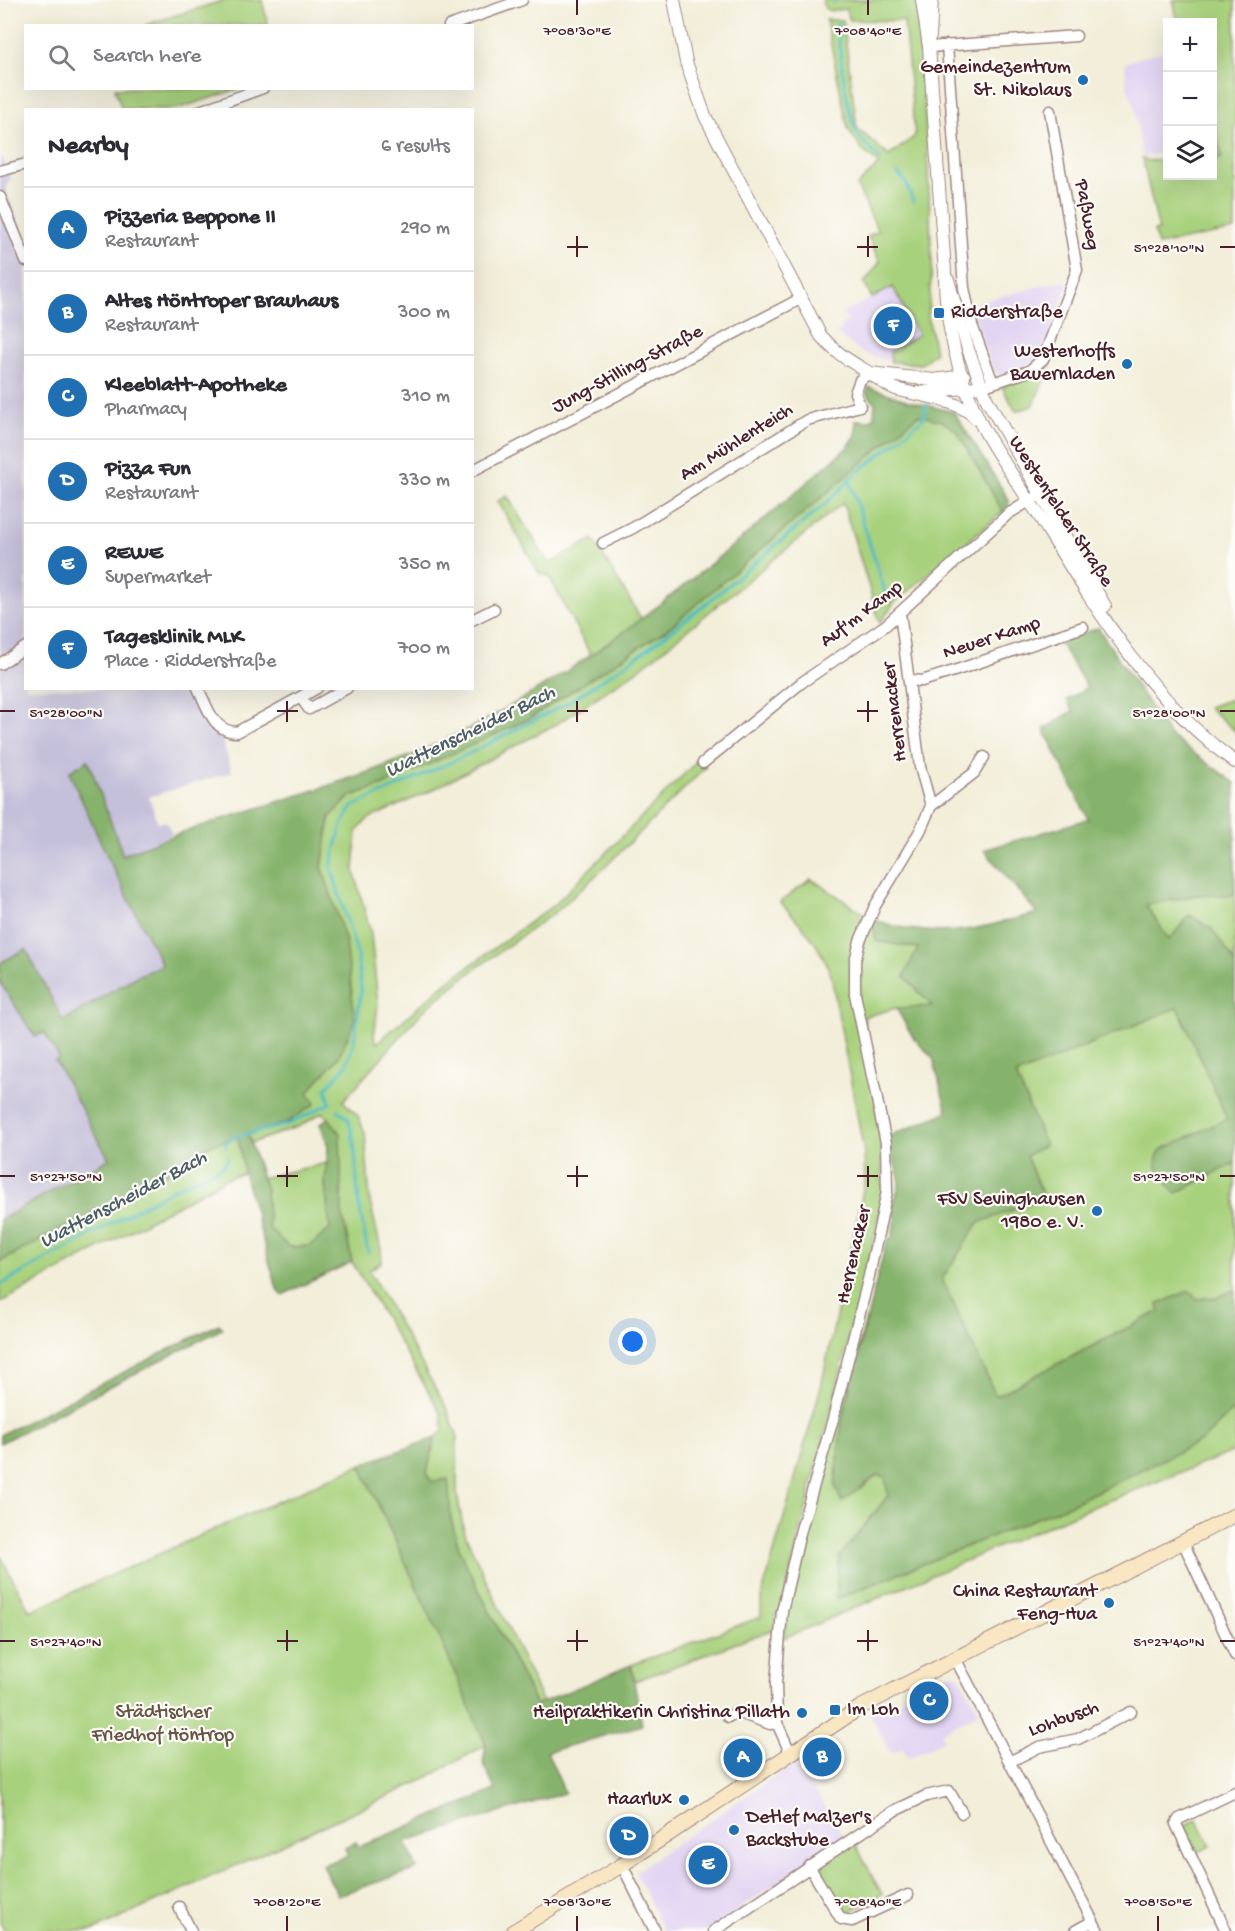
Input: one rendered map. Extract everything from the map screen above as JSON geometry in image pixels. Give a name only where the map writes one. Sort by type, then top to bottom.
[{"type":"main road","points":[[514,1931],[622,1865],[861,1707],[1235,1515]]},
{"type":"street","points":[[455,24],[522,0]]},
{"type":"street","points":[[674,0],[686,62],[702,109],[815,326],[832,349],[878,381],[961,405],[979,421]]},
{"type":"street","name":"Westenfelder Straße","points":[[922,0],[929,47],[946,311],[979,421],[1073,571],[1130,652],[1183,718],[1235,762]]},
{"type":"street","name":"Westenfelder Straße","points":[[929,47],[932,0]]},
{"type":"street","points":[[929,47],[1076,36]]},
{"type":"street","points":[[869,373],[987,385],[964,288],[947,45]]},
{"type":"street","points":[[207,108],[257,90]]},
{"type":"street","name":"Paßweg","points":[[987,385],[1029,371],[1043,359],[1077,270],[1050,111]]},
{"type":"street","points":[[0,171],[24,165]]},
{"type":"street","points":[[0,197],[24,256]]},
{"type":"street","name":"Westenfelder Straße","points":[[945,272],[987,385],[1041,494],[1084,565],[1130,652]]},
{"type":"street","name":"Jung-Stilling-Straße","points":[[474,470],[800,299]]},
{"type":"street","name":"Am Mühlenteich","points":[[603,543],[633,528],[807,420],[860,406],[855,393],[860,380],[869,373]]},
{"type":"street","points":[[914,393],[966,382]]},
{"type":"street","name":"Auf'm Kamp","points":[[704,763],[801,683],[900,613],[1008,514],[1041,494]]},
{"type":"street","points":[[474,619],[494,609]]},
{"type":"street","name":"Herrenacker","points":[[900,613],[911,680],[920,767],[931,806]]},
{"type":"street","name":"Neuer Kamp","points":[[911,680],[922,681],[1083,627]]},
{"type":"street","points":[[0,664],[24,648]]},
{"type":"street","points":[[199,690],[216,723],[229,732],[237,732],[314,690]]},
{"type":"street","points":[[301,698],[309,709],[332,692]]},
{"type":"street","name":"Herrenacker","points":[[790,1752],[777,1723],[776,1683],[782,1611],[800,1533],[833,1419],[869,1276],[887,1191],[886,1143],[855,994],[855,961],[860,941],[875,906],[915,841],[931,806],[974,773],[984,757]]},
{"type":"street","points":[[1182,1542],[1235,1655]]},
{"type":"street","points":[[955,1658],[1096,1926],[1075,1931]]},
{"type":"street","points":[[728,1717],[737,1712],[770,1724],[777,1723]]},
{"type":"street","name":"Lohbusch","points":[[1011,1761],[1039,1747],[1078,1739],[1131,1712]]},
{"type":"street","points":[[714,1931],[894,1811],[926,1796],[949,1791],[962,1813]]},
{"type":"street","points":[[1226,1931],[1176,1824],[1179,1819],[1235,1792]]},
{"type":"street","points":[[622,1865],[655,1931]]},
{"type":"street","points":[[809,1866],[840,1919],[852,1921],[908,1895]]},
{"type":"street","points":[[178,1907],[191,1931]]},
{"type":"shaded area","points":[[1163,52],[1163,153],[1142,157],[1134,103],[1127,88],[1125,63]]},
{"type":"shaded area","points":[[0,153],[11,179],[7,183],[7,194],[24,235],[24,690],[194,690],[209,721],[221,736],[232,772],[149,797],[158,823],[166,821],[172,834],[110,862],[162,966],[135,977],[63,1021],[26,949],[0,963]]},
{"type":"shaded area","points":[[1061,281],[1069,282],[1043,351],[1036,360],[1024,368],[999,375],[991,366],[971,304]]},
{"type":"shaded area","points":[[893,287],[919,335],[890,352],[891,362],[863,353],[836,333],[842,329],[840,326],[848,321],[843,313]]},
{"type":"shaded area","points":[[0,982],[35,1036],[44,1032],[59,1059],[55,1061],[109,1159],[0,1220]]},
{"type":"shaded area","points":[[952,1673],[958,1675],[980,1712],[941,1732],[944,1740],[908,1758],[903,1747],[891,1753],[870,1715]]},
{"type":"shaded area","points":[[796,1762],[844,1836],[707,1931],[664,1931],[635,1872]]},
{"type":"green space","points":[[225,0],[262,0],[268,24],[148,24]]},
{"type":"green space","points":[[823,0],[916,0],[927,145],[932,266],[928,316],[935,353],[921,364],[891,362],[890,352],[918,335],[893,287],[872,298],[864,283],[880,262],[868,236],[878,231],[857,186],[879,164],[862,150],[848,129],[826,20],[843,20],[857,128],[889,156],[915,136],[904,21],[850,20],[846,9],[830,11],[824,7]]},
{"type":"green space","points":[[1173,0],[1235,0],[1235,230],[1158,245],[1154,231],[1159,230],[1142,158],[1148,161],[1163,159],[1163,180],[1217,180],[1217,160],[1222,157],[1217,134],[1217,18],[1177,18]]},
{"type":"green space","points":[[116,90],[236,90],[179,108],[122,108]]},
{"type":"green space","points":[[1217,134],[1222,157],[1217,160]]},
{"type":"green space","points":[[1053,358],[1033,406],[1016,411],[1002,387],[1037,374]]},
{"type":"green space","points":[[869,387],[909,401],[954,412],[1009,500],[1008,508],[1003,512],[957,431],[942,421],[918,415],[669,628],[527,720],[383,785],[351,796],[330,817],[322,867],[346,942],[355,1021],[338,1058],[308,1092],[315,1104],[288,1122],[248,1135],[266,1190],[269,1228],[289,1247],[310,1246],[330,1229],[325,1184],[328,1146],[320,1123],[329,1118],[340,1134],[342,1212],[352,1262],[282,1295],[277,1289],[244,1173],[238,1137],[212,1144],[175,1168],[0,1262],[0,1220],[109,1159],[55,1061],[59,1058],[44,1032],[35,1037],[0,982],[0,963],[26,949],[63,1021],[135,977],[162,965],[108,858],[69,772],[88,760],[123,855],[198,827],[351,778],[426,749],[485,720],[541,688],[648,614],[699,573],[848,447],[856,435],[856,420],[869,421],[874,417],[875,403],[866,393]]},
{"type":"green space","points":[[918,415],[942,421],[957,431],[1003,512],[894,603],[880,623],[843,503],[638,670],[558,723],[432,790],[368,819],[357,831],[354,871],[371,934],[378,1004],[374,1037],[377,1043],[446,983],[555,904],[699,759],[706,767],[601,871],[558,910],[467,975],[423,1011],[343,1101],[358,1116],[365,1133],[370,1202],[382,1262],[369,1270],[447,1409],[457,1435],[457,1494],[464,1532],[543,1703],[537,1706],[460,1552],[451,1519],[448,1479],[432,1482],[427,1473],[435,1438],[443,1431],[441,1413],[352,1262],[342,1212],[340,1134],[323,1112],[300,1126],[251,1143],[248,1134],[288,1122],[308,1092],[338,1058],[346,942],[322,867],[330,817],[351,796],[383,785],[527,720],[669,628]]},
{"type":"green space","points":[[507,496],[549,564],[593,539],[642,620],[591,656],[549,576],[539,573],[498,501]]},
{"type":"green space","points":[[1098,628],[1170,736],[1235,783],[1235,895],[1197,895],[1146,905],[1169,940],[1190,915],[1212,929],[1235,962],[1235,1163],[1176,1193],[1157,1167],[1156,1161],[1162,1149],[1227,1119],[1178,1007],[1016,1075],[1045,1145],[1026,1156],[1044,1198],[978,1223],[942,1279],[996,1396],[1160,1311],[1158,1304],[1189,1291],[1197,1299],[1217,1297],[1235,1290],[1235,1408],[1203,1440],[1069,1505],[836,1599],[839,1557],[888,1496],[885,1477],[877,1475],[842,1502],[835,1486],[842,1419],[887,1239],[892,1239],[895,1217],[892,1209],[900,1181],[887,1137],[947,1112],[933,1058],[913,1037],[896,1008],[932,1006],[904,976],[918,948],[876,941],[872,919],[895,926],[936,932],[974,928],[1037,913],[984,850],[1088,819],[1044,729],[1073,711],[1067,700],[1087,687],[1059,642]]},
{"type":"green space","points":[[1235,698],[1235,731],[1208,707]]},
{"type":"green space","points":[[811,879],[872,919],[876,941],[918,948],[933,1007],[896,1008],[864,1017],[881,1135],[883,1203],[780,1613],[775,1615],[779,1624],[777,1628],[635,1681],[631,1665],[761,1617],[761,1598],[821,1387],[865,1181],[864,1152],[831,975],[816,944],[780,902]]},
{"type":"green space","points":[[1197,895],[1235,895],[1235,962],[1190,915],[1169,941],[1145,905]]},
{"type":"green space","name":"FSV Sevinghausen 1980 e. V.","points":[[1178,1007],[1227,1119],[1162,1149],[1158,1155],[1158,1167],[1163,1178],[1176,1193],[1235,1163],[1235,1290],[1217,1297],[1158,1304],[1160,1311],[996,1396],[942,1279],[978,1223],[1044,1198],[1026,1156],[1045,1145],[1016,1075]]},
{"type":"green space","points":[[238,1137],[244,1173],[225,1179],[0,1303],[0,1262],[175,1168],[212,1144]]},
{"type":"green space","points":[[327,1163],[325,1184],[330,1229],[310,1246],[289,1247],[268,1228],[266,1190],[261,1178]]},
{"type":"green space","points":[[866,1319],[842,1419],[861,1489],[877,1475],[885,1477],[888,1496],[839,1557],[836,1599],[1069,1505],[1203,1440],[1235,1408],[1235,1451],[1085,1510],[784,1638],[789,1586]]},
{"type":"green space","points":[[219,1324],[222,1328],[218,1331],[0,1443],[0,1435]]},
{"type":"green space","points":[[435,1438],[427,1473],[432,1482],[448,1479],[451,1519],[460,1552],[536,1705],[631,1665],[642,1725],[547,1752],[565,1793],[406,1841],[417,1869],[338,1895],[322,1865],[348,1856],[345,1848],[356,1842],[359,1847],[495,1790],[483,1763],[486,1745],[437,1631],[360,1465]]},
{"type":"green space","name":"Städtischer Friedhof Höntrop","points":[[360,1465],[437,1631],[486,1745],[419,1782],[92,1931],[5,1931],[0,1924],[0,1555],[30,1611]]},
{"type":"green space","points":[[1197,1819],[1211,1846],[1196,1853],[1183,1826]]},
{"type":"green space","points":[[854,1842],[882,1894],[843,1915],[826,1888],[823,1880],[823,1865],[832,1854]]},
{"type":"waterway","points":[[837,23],[844,81],[854,126],[860,138],[881,160]]},
{"type":"waterway","points":[[898,173],[906,183],[913,201]]},
{"type":"waterway","name":"Wattenscheider Bach","points":[[226,1147],[225,1143],[237,1136],[287,1125],[330,1103],[326,1088],[346,1066],[354,1041],[361,990],[357,953],[331,867],[341,827],[352,807],[458,759],[566,704],[642,653],[703,606],[823,506],[859,471],[923,418],[927,404]]},
{"type":"waterway","points":[[849,479],[888,601]]},
{"type":"waterway","points":[[338,1110],[348,1118],[354,1141],[359,1205],[368,1252]]},
{"type":"waterway","name":"Wattenscheider Bach","points":[[0,1285],[175,1188],[222,1167],[228,1158]]},
{"type":"place","name":"Gemeindezentrum St. Nikolaus","points":[[1083,80]]},
{"type":"place","name":"Ridderstraße","points":[[939,313]]},
{"type":"place","name":"Tagesklinik MLK","points":[[893,326]]},
{"type":"place","name":"Westerhoffs Bauernladen","points":[[1127,364]]},
{"type":"place","name":"FSV Sevinghausen 1980 e. V.","points":[[1097,1211]]},
{"type":"place","name":"China Restaurant Feng-Hua","points":[[1109,1603]]},
{"type":"place","name":"Kleeblatt-Apotheke","points":[[929,1701]]},
{"type":"place","name":"Im Loh","points":[[835,1710]]},
{"type":"place","name":"Heilpraktikerin Christina Pillath","points":[[802,1713]]},
{"type":"place","name":"Altes Höntroper Brauhaus","points":[[822,1757]]},
{"type":"place","name":"Pizzeria Beppone II","points":[[743,1758]]},
{"type":"place","name":"Haarlux","points":[[684,1800]]},
{"type":"place","name":"Detlef Malzer's Backstube","points":[[734,1830]]},
{"type":"place","name":"Pizza Fun","points":[[629,1836]]},
{"type":"place","name":"REWE","points":[[708,1865]]}]
